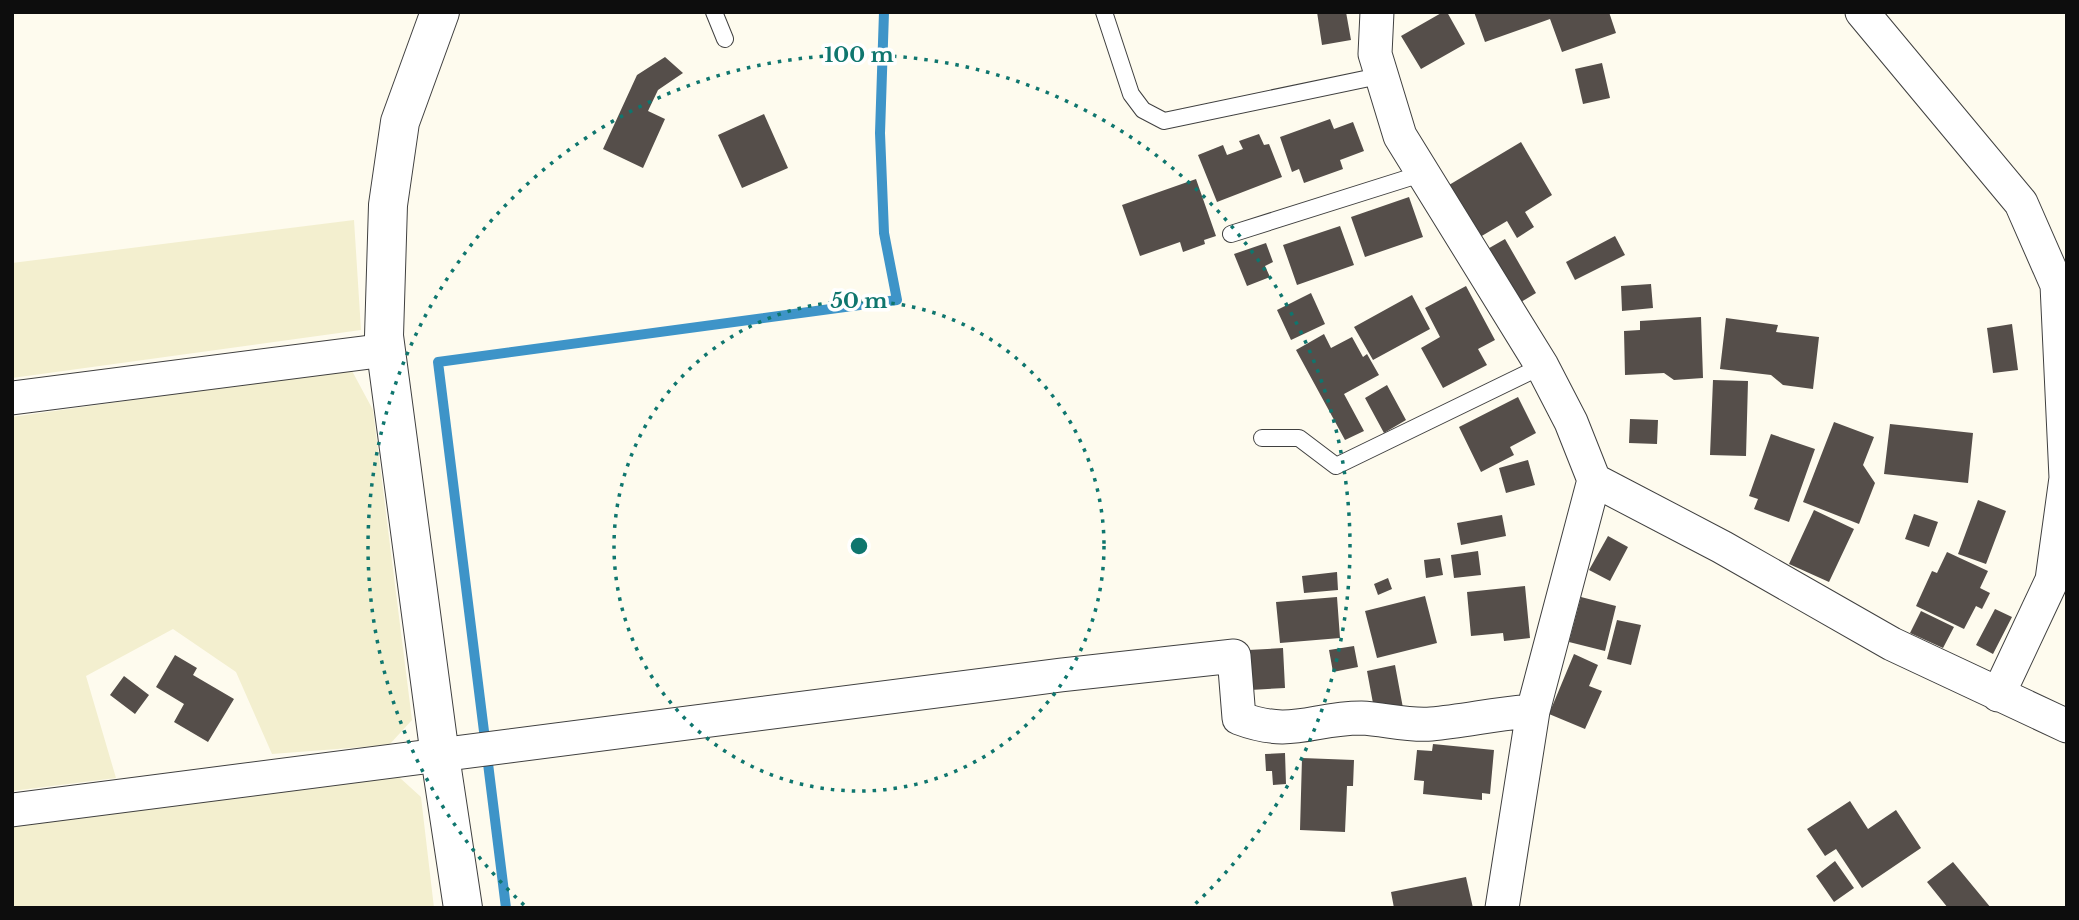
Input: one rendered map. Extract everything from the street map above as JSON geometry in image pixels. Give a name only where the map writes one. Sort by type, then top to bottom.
[{"type":"street","points":[[440,12],[400,122],[388,205],[386,350],[463,908]]},
{"type":"street","points":[[1377,12],[1375,54],[1399,136],[1542,366],[1571,422],[1594,480],[1533,711],[1502,908]]},
{"type":"street","points":[[1862,12],[2021,203],[2062,284],[2066,478],[2052,580],[1998,695]]},
{"type":"street","points":[[12,398],[386,350]]},
{"type":"street","points":[[1594,480],[1723,547],[1892,644],[2067,726]]},
{"type":"street","points":[[12,810],[1234,656],[1238,718],[1262,727],[1302,728],[1359,718],[1430,724],[1493,713],[1533,711]]},
{"type":"lane","points":[[714,12],[725,39]]},
{"type":"lane","points":[[1104,12],[1131,94],[1143,110],[1164,121],[1380,76]]},
{"type":"lane","points":[[1231,234],[1421,174]]},
{"type":"lane","points":[[1262,438],[1299,438],[1336,466],[1542,366]]},
{"type":"shaded area","points":[[354,220],[361,330],[12,378],[12,263]]},
{"type":"shaded area","points":[[351,369],[373,410],[412,720],[389,745],[272,754],[236,672],[173,629],[86,676],[116,778],[12,791],[12,417]]},
{"type":"shaded area","points":[[399,777],[421,797],[434,908],[12,908],[12,826]]},
{"type":"building","points":[[1317,12],[1346,12],[1351,40],[1322,45]]},
{"type":"building","points":[[1447,12],[1465,44],[1421,69],[1401,36]]},
{"type":"building","points":[[1474,12],[1609,12],[1616,33],[1562,52],[1550,19],[1485,42]]},
{"type":"building","points":[[665,57],[683,73],[658,90],[648,111],[665,119],[643,168],[603,149],[637,75]]},
{"type":"building","points":[[1602,63],[1610,98],[1583,104],[1575,69]]},
{"type":"building","points":[[764,114],[788,168],[742,188],[718,135]]},
{"type":"building","points":[[1330,119],[1334,129],[1353,122],[1364,151],[1340,160],[1343,169],[1304,183],[1299,169],[1292,172],[1280,137]]},
{"type":"building","points":[[1259,134],[1264,145],[1269,144],[1282,177],[1217,202],[1198,155],[1223,145],[1227,155],[1243,149],[1239,141]]},
{"type":"building","points":[[1521,142],[1552,195],[1525,212],[1534,227],[1517,238],[1507,221],[1480,237],[1449,185]]},
{"type":"building","points":[[1196,179],[1216,236],[1204,240],[1205,244],[1183,252],[1180,242],[1140,256],[1122,205]]},
{"type":"building","points":[[1409,197],[1423,237],[1365,257],[1351,217]]},
{"type":"building","points":[[1340,226],[1354,265],[1297,285],[1283,245]]},
{"type":"building","points":[[1615,236],[1625,255],[1575,280],[1566,262]]},
{"type":"building","points":[[1505,239],[1536,293],[1516,305],[1484,251]]},
{"type":"building","points":[[1266,243],[1273,262],[1265,266],[1270,277],[1247,286],[1234,254]]},
{"type":"building","points":[[1651,284],[1653,308],[1622,311],[1621,286]]},
{"type":"building","points":[[1466,286],[1495,340],[1478,349],[1487,365],[1443,388],[1421,348],[1440,337],[1425,308]]},
{"type":"building","points":[[1311,293],[1325,324],[1291,340],[1277,310]]},
{"type":"building","points":[[1412,295],[1430,329],[1373,360],[1354,327]]},
{"type":"building","points":[[1701,317],[1703,378],[1674,380],[1664,373],[1625,375],[1624,331],[1640,330],[1640,321]]},
{"type":"building","points":[[1726,318],[1778,325],[1776,332],[1819,337],[1813,389],[1783,385],[1771,375],[1720,369]]},
{"type":"building","points":[[2012,324],[2018,370],[1993,373],[1987,328]]},
{"type":"building","points":[[1324,334],[1331,348],[1352,337],[1363,357],[1367,354],[1379,375],[1344,394],[1364,431],[1345,440],[1296,350]]},
{"type":"building","points":[[1713,380],[1748,381],[1746,456],[1710,455]]},
{"type":"building","points":[[1387,385],[1406,420],[1384,433],[1365,398]]},
{"type":"building","points":[[1518,397],[1536,433],[1510,447],[1514,455],[1481,472],[1459,427]]},
{"type":"building","points":[[1630,419],[1658,420],[1657,444],[1629,443]]},
{"type":"building","points":[[1834,422],[1874,437],[1863,465],[1875,483],[1859,524],[1803,502]]},
{"type":"building","points":[[1890,424],[1973,433],[1968,483],[1884,474]]},
{"type":"building","points":[[1771,434],[1815,449],[1789,522],[1754,509],[1758,499],[1749,496]]},
{"type":"building","points":[[1528,460],[1535,485],[1506,493],[1499,468]]},
{"type":"building","points":[[1978,500],[2006,511],[1986,564],[1958,554]]},
{"type":"building","points":[[1814,510],[1854,529],[1829,582],[1789,564]]},
{"type":"building","points":[[1914,514],[1938,522],[1929,547],[1905,539]]},
{"type":"building","points":[[1502,515],[1506,536],[1461,545],[1457,523]]},
{"type":"building","points":[[1608,536],[1628,547],[1610,581],[1589,570]]},
{"type":"building","points":[[1478,551],[1481,575],[1454,578],[1451,555]]},
{"type":"building","points":[[1947,552],[1988,571],[1980,588],[1990,593],[1982,609],[1976,606],[1964,629],[1916,606],[1932,571],[1937,573]]},
{"type":"building","points":[[1440,558],[1443,575],[1426,578],[1424,560]]},
{"type":"building","points":[[1337,572],[1338,590],[1304,593],[1302,576]]},
{"type":"building","points":[[1388,578],[1392,589],[1378,595],[1374,584]]},
{"type":"building","points":[[1525,586],[1530,638],[1504,641],[1503,633],[1471,636],[1467,592]]},
{"type":"building","points":[[1425,596],[1437,643],[1377,658],[1365,611]]},
{"type":"building","points":[[1337,597],[1340,638],[1280,643],[1276,602]]},
{"type":"building","points":[[1581,597],[1616,606],[1605,651],[1569,642]]},
{"type":"building","points":[[1995,609],[2012,617],[1993,654],[1976,645]]},
{"type":"building","points":[[1921,611],[1954,627],[1943,648],[1910,633]]},
{"type":"building","points":[[1617,620],[1641,625],[1631,665],[1607,659]]},
{"type":"building","points":[[1354,646],[1358,667],[1333,672],[1329,650]]},
{"type":"building","points":[[1283,648],[1285,688],[1250,690],[1248,650]]},
{"type":"building","points":[[1574,654],[1598,665],[1589,686],[1602,691],[1585,729],[1549,714]]},
{"type":"building","points":[[175,655],[197,668],[193,675],[234,699],[208,742],[174,722],[184,704],[156,687]]},
{"type":"building","points":[[1395,665],[1403,708],[1375,714],[1367,671]]},
{"type":"building","points":[[124,676],[149,695],[135,714],[110,695]]},
{"type":"building","points":[[1433,744],[1494,750],[1490,794],[1482,793],[1482,800],[1423,794],[1424,781],[1414,780],[1417,750],[1432,751]]},
{"type":"building","points":[[1285,753],[1286,784],[1273,785],[1272,771],[1266,771],[1265,754]]},
{"type":"building","points":[[1302,758],[1354,760],[1353,786],[1347,786],[1345,832],[1300,830]]},
{"type":"building","points":[[1850,801],[1868,829],[1896,810],[1921,848],[1862,888],[1836,849],[1825,856],[1807,829]]},
{"type":"building","points":[[1835,861],[1854,888],[1834,902],[1816,876]]},
{"type":"building","points":[[1953,862],[1991,908],[1948,908],[1927,882]]},
{"type":"building","points":[[1466,877],[1473,908],[1394,908],[1391,892]]},
{"type":"waterway","points":[[506,908],[438,362],[897,300],[884,233],[880,133],[884,12]]}]
